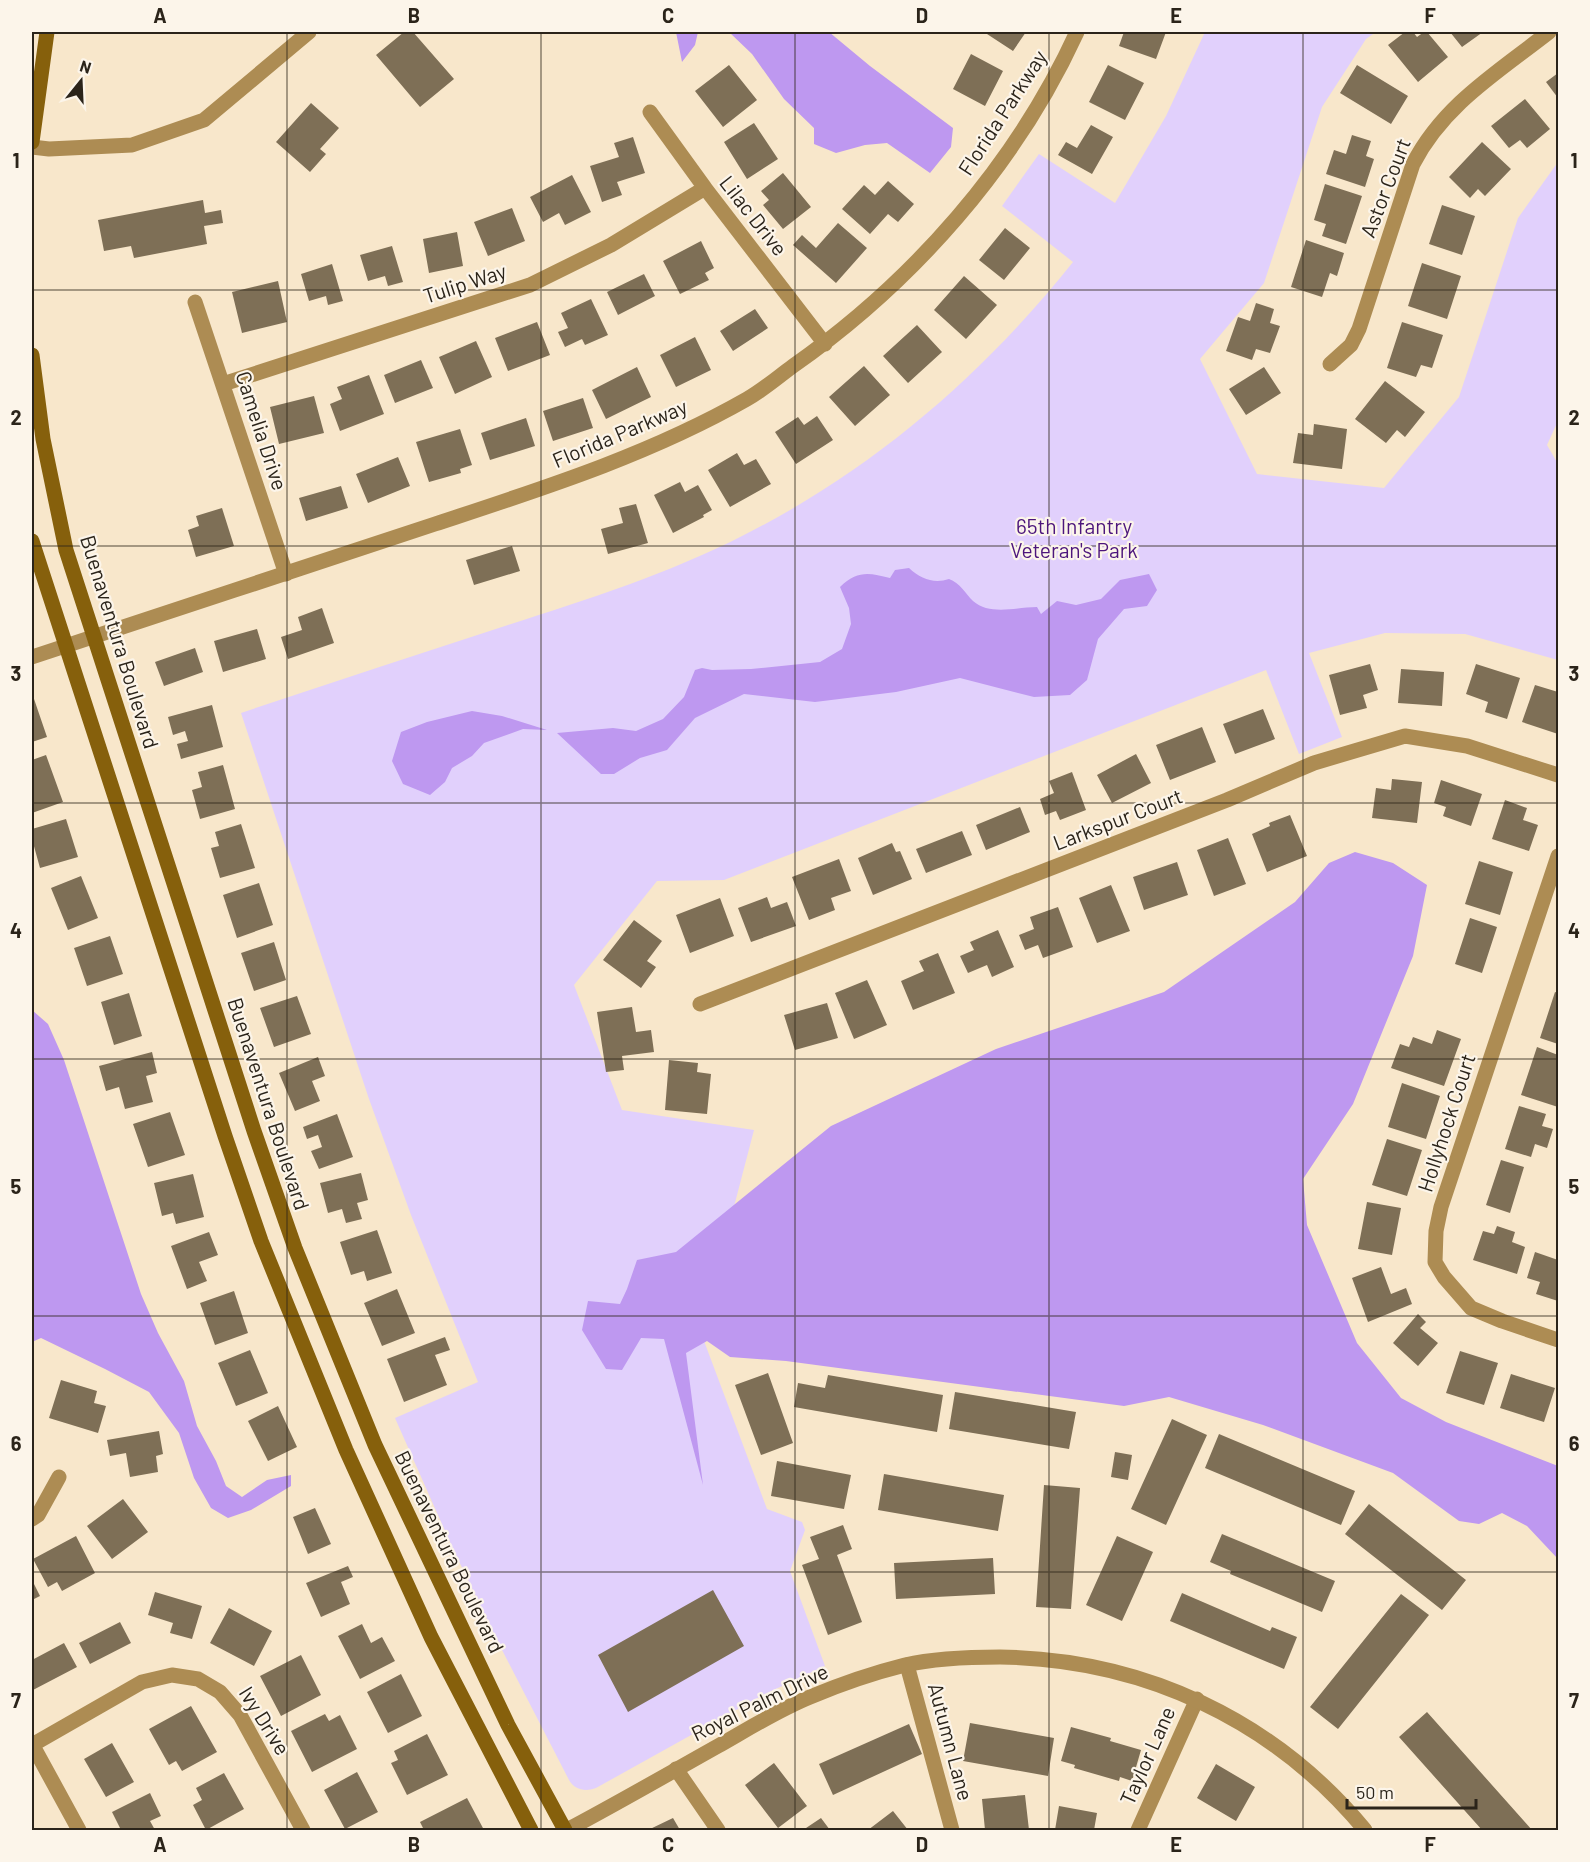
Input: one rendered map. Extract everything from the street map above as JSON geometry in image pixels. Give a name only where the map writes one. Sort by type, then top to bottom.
[{"type":"main road","points":[[32,142],[47,32]]},
{"type":"main road","name":"Buenaventura Boulevard","points":[[32,355],[43,439],[66,550],[250,1120],[295,1248],[375,1445],[508,1725],[566,1830]]},
{"type":"main road","points":[[32,541],[217,1113],[265,1252],[355,1471],[431,1637],[531,1830]]},
{"type":"street","points":[[32,147],[49,149],[132,145],[204,120],[309,32]]},
{"type":"street","name":"Florida Parkway","points":[[32,657],[564,481],[679,435],[749,398],[825,344],[909,271],[1004,158],[1039,104],[1077,32]]},
{"type":"street","name":"Astor Court","points":[[1330,364],[1351,345],[1359,329],[1413,164],[1423,144],[1438,123],[1460,101],[1549,32]]},
{"type":"street","name":"Lilac Drive","points":[[650,112],[705,188],[825,344]]},
{"type":"street","name":"Tulip Way","points":[[223,384],[530,285],[611,245],[705,188]]},
{"type":"street","name":"Camelia Drive","points":[[195,302],[286,574]]},
{"type":"street","name":"Larkspur Court","points":[[700,1004],[1216,804],[1314,763],[1405,736],[1467,746],[1558,775]]},
{"type":"street","name":"Hollyhock Court","points":[[1558,856],[1441,1207],[1436,1231],[1435,1262],[1444,1277],[1471,1308],[1558,1340]]},
{"type":"street","points":[[32,1519],[38,1515],[58,1477]]},
{"type":"street","name":"Royal Palm Drive","points":[[566,1830],[808,1698],[907,1665],[967,1657],[1068,1662],[1123,1672],[1197,1700],[1258,1733],[1319,1780],[1365,1830]]},
{"type":"street","name":"Autumn Lane","points":[[907,1665],[952,1830]]},
{"type":"street","name":"Ivy Drive","points":[[32,1745],[142,1682],[172,1675],[198,1679],[220,1692],[240,1714],[303,1830]]},
{"type":"street","name":"Taylor Lane","points":[[1138,1830],[1197,1700]]},
{"type":"street","points":[[32,1745],[79,1830]]},
{"type":"street","points":[[676,1769],[718,1830]]},
{"type":"green space","name":"65th Infantry Veteran's Park","points":[[1205,32],[1376,32],[1366,39],[1322,107],[1264,283],[1200,359],[1257,474],[1384,488],[1459,397],[1518,218],[1558,162],[1558,421],[1547,445],[1558,464],[1558,660],[1465,634],[1385,633],[1309,653],[1342,737],[1299,754],[1266,670],[724,880],[657,881],[574,985],[622,1110],[754,1130],[701,1333],[767,1509],[802,1522],[805,1530],[790,1571],[825,1666],[765,1694],[596,1788],[581,1789],[569,1780],[501,1648],[453,1549],[395,1418],[478,1382],[411,1215],[369,1099],[241,713],[657,574],[744,535],[791,509],[837,481],[881,450],[963,381],[1002,343],[1073,262],[1002,206],[1039,154],[1115,203],[1166,116]]},
{"type":"shaded area","points":[[676,32],[698,32],[695,45],[682,62]]},
{"type":"shaded area","points":[[729,32],[829,32],[953,128],[951,147],[930,173],[887,143],[865,145],[836,153],[814,144],[814,128],[784,99],[752,54]]},
{"type":"shaded area","points":[[909,568],[928,580],[949,579],[953,581],[980,606],[1004,610],[1037,607],[1041,614],[1057,601],[1076,605],[1101,599],[1120,580],[1149,574],[1157,590],[1147,606],[1124,609],[1098,639],[1087,680],[1070,695],[1034,697],[960,678],[896,692],[815,702],[744,694],[695,718],[667,750],[640,758],[614,774],[601,774],[557,733],[613,728],[636,731],[663,719],[684,697],[695,670],[702,668],[751,669],[820,662],[842,649],[851,624],[849,608],[840,587],[858,575],[870,574],[890,578],[895,570]]},
{"type":"shaded area","points":[[472,711],[502,716],[547,730],[523,729],[484,743],[472,756],[452,768],[445,782],[430,795],[403,784],[392,761],[401,732],[427,722]]},
{"type":"shaded area","points":[[1355,852],[1393,863],[1427,885],[1413,956],[1353,1104],[1303,1179],[1307,1225],[1357,1343],[1401,1398],[1446,1422],[1558,1466],[1558,1559],[1527,1526],[1502,1513],[1479,1524],[1459,1521],[1393,1473],[1263,1425],[1169,1397],[1124,1406],[786,1361],[730,1357],[707,1341],[686,1353],[703,1485],[664,1339],[641,1338],[622,1370],[606,1369],[582,1330],[588,1301],[620,1304],[637,1260],[676,1252],[831,1126],[996,1049],[1164,992],[1295,902],[1329,863]]},
{"type":"shaded area","points":[[32,1010],[48,1024],[64,1060],[141,1294],[158,1333],[184,1381],[197,1426],[216,1461],[226,1486],[242,1497],[267,1480],[291,1475],[291,1486],[251,1510],[228,1518],[211,1508],[194,1478],[179,1433],[149,1392],[41,1338],[32,1342]]},
{"type":"building","points":[[404,32],[413,32],[454,79],[420,107],[376,55]]},
{"type":"building","points":[[989,32],[1026,32],[1013,51],[987,34]]},
{"type":"building","points":[[1124,32],[1166,32],[1156,59],[1119,46]]},
{"type":"building","points":[[1405,32],[1413,32],[1417,37],[1427,32],[1448,57],[1418,82],[1388,45]]},
{"type":"building","points":[[1450,32],[1483,32],[1462,47]]},
{"type":"building","points":[[971,54],[1003,71],[985,106],[953,89]]},
{"type":"building","points":[[729,65],[757,100],[723,127],[695,91]]},
{"type":"building","points":[[1108,65],[1144,83],[1125,120],[1089,102]]},
{"type":"building","points":[[1357,65],[1408,96],[1391,124],[1340,93]]},
{"type":"building","points":[[1558,73],[1558,98],[1546,82]]},
{"type":"building","points":[[1525,99],[1550,129],[1527,148],[1520,140],[1509,148],[1491,126]]},
{"type":"building","points":[[311,103],[339,128],[320,149],[326,154],[310,172],[276,142]]},
{"type":"building","points":[[754,123],[778,159],[747,179],[724,142]]},
{"type":"building","points":[[1091,125],[1113,137],[1092,174],[1058,155],[1066,142],[1077,148]]},
{"type":"building","points":[[1352,135],[1371,141],[1366,156],[1374,159],[1365,187],[1326,174],[1334,150],[1346,154]]},
{"type":"building","points":[[633,137],[645,173],[617,182],[622,195],[602,202],[590,166],[619,157],[614,143]]},
{"type":"building","points":[[1482,142],[1511,169],[1485,196],[1478,189],[1470,198],[1449,177]]},
{"type":"building","points":[[783,173],[811,207],[783,229],[763,205],[769,200],[761,191]]},
{"type":"building","points":[[572,175],[591,212],[565,225],[559,213],[543,222],[530,197]]},
{"type":"building","points":[[888,181],[914,204],[898,222],[888,214],[870,234],[842,209],[864,185],[875,195]]},
{"type":"building","points":[[1325,184],[1362,196],[1346,244],[1322,236],[1326,224],[1314,220]]},
{"type":"building","points":[[203,200],[205,213],[221,210],[223,223],[204,226],[207,244],[134,258],[131,246],[104,251],[98,220]]},
{"type":"building","points":[[1442,205],[1475,216],[1462,255],[1429,244]]},
{"type":"building","points":[[512,208],[525,241],[488,256],[474,222]]},
{"type":"building","points":[[838,223],[867,248],[836,283],[793,245],[802,235],[816,248]]},
{"type":"building","points":[[1005,228],[1030,248],[1004,280],[979,260]]},
{"type":"building","points":[[457,232],[463,266],[429,273],[423,239]]},
{"type":"building","points":[[1306,240],[1344,253],[1337,276],[1330,273],[1322,297],[1291,287]]},
{"type":"building","points":[[701,241],[714,268],[705,273],[709,280],[680,294],[663,261]]},
{"type":"building","points":[[392,246],[403,282],[388,286],[385,276],[368,281],[360,255]]},
{"type":"building","points":[[1422,263],[1461,276],[1447,319],[1408,306]]},
{"type":"building","points":[[332,264],[343,301],[328,305],[326,296],[309,301],[301,274]]},
{"type":"building","points":[[644,274],[655,296],[618,315],[607,292]]},
{"type":"building","points":[[964,276],[997,305],[966,339],[934,310]]},
{"type":"building","points":[[278,281],[287,322],[242,333],[232,292]]},
{"type":"building","points":[[591,299],[608,335],[585,345],[582,339],[565,347],[558,332],[568,328],[561,313]]},
{"type":"building","points":[[1256,303],[1274,309],[1270,323],[1280,326],[1270,353],[1256,349],[1252,360],[1226,351],[1238,317],[1250,321]]},
{"type":"building","points":[[755,309],[768,328],[733,351],[720,331]]},
{"type":"building","points":[[537,322],[550,355],[508,371],[495,338]]},
{"type":"building","points":[[1402,322],[1443,335],[1432,368],[1421,365],[1416,377],[1387,368]]},
{"type":"building","points":[[917,325],[942,352],[908,383],[883,356]]},
{"type":"building","points":[[695,337],[711,370],[676,387],[660,355]]},
{"type":"building","points":[[476,341],[492,377],[455,394],[439,357]]},
{"type":"building","points":[[421,360],[433,388],[395,403],[384,375]]},
{"type":"building","points":[[864,366],[890,395],[855,426],[829,397]]},
{"type":"building","points":[[637,367],[651,397],[606,419],[592,390]]},
{"type":"building","points":[[1264,367],[1281,393],[1246,415],[1229,389]]},
{"type":"building","points":[[369,375],[384,414],[340,431],[330,404],[342,399],[337,387]]},
{"type":"building","points":[[1385,381],[1425,412],[1405,437],[1397,430],[1386,443],[1355,419]]},
{"type":"building","points":[[314,396],[324,433],[279,444],[270,407]]},
{"type":"building","points":[[583,398],[593,428],[553,441],[543,411]]},
{"type":"building","points":[[817,416],[833,440],[796,464],[775,432],[798,417],[804,425]]},
{"type":"building","points":[[526,418],[535,446],[490,460],[481,433]]},
{"type":"building","points":[[1314,424],[1347,429],[1342,469],[1293,463],[1298,433],[1313,435]]},
{"type":"building","points":[[460,429],[472,465],[460,469],[461,473],[429,482],[416,442]]},
{"type":"building","points":[[737,453],[744,465],[756,459],[771,484],[730,507],[708,470]]},
{"type":"building","points":[[398,457],[410,486],[368,503],[356,474]]},
{"type":"building","points":[[680,482],[685,492],[698,485],[712,510],[703,515],[704,517],[673,533],[654,495]]},
{"type":"building","points":[[341,486],[348,508],[306,521],[299,498]]},
{"type":"building","points":[[636,504],[648,543],[608,554],[601,529],[623,523],[619,508]]},
{"type":"building","points":[[222,508],[234,546],[196,557],[188,530],[199,526],[196,516]]},
{"type":"building","points":[[512,546],[520,571],[474,585],[466,560]]},
{"type":"building","points":[[322,608],[334,643],[288,659],[281,637],[302,630],[298,617]]},
{"type":"building","points":[[257,629],[266,659],[223,672],[214,641]]},
{"type":"building","points":[[195,648],[203,672],[164,686],[155,662]]},
{"type":"building","points":[[1370,664],[1378,690],[1363,695],[1367,708],[1340,715],[1329,675]]},
{"type":"building","points":[[1476,664],[1520,678],[1507,719],[1485,712],[1488,702],[1466,694]]},
{"type":"building","points":[[1401,669],[1444,672],[1442,706],[1398,703]]},
{"type":"building","points":[[1535,685],[1558,692],[1558,734],[1522,722]]},
{"type":"building","points":[[32,696],[47,737],[32,742]]},
{"type":"building","points":[[212,705],[223,747],[181,759],[177,744],[188,741],[185,731],[173,735],[168,717]]},
{"type":"building","points":[[1263,709],[1275,739],[1235,754],[1223,724]]},
{"type":"building","points":[[1202,727],[1216,762],[1170,780],[1156,745]]},
{"type":"building","points":[[1136,754],[1151,783],[1112,803],[1097,775]]},
{"type":"building","points":[[46,755],[63,802],[32,813],[32,760]]},
{"type":"building","points":[[223,765],[235,809],[200,819],[192,790],[202,787],[198,772]]},
{"type":"building","points":[[1072,772],[1086,810],[1060,820],[1056,811],[1045,815],[1040,799],[1054,793],[1049,781]]},
{"type":"building","points":[[1392,779],[1422,782],[1417,823],[1372,818],[1376,788],[1391,790]]},
{"type":"building","points":[[1441,780],[1482,794],[1471,826],[1443,816],[1446,807],[1434,803]]},
{"type":"building","points":[[1505,800],[1527,808],[1523,820],[1538,825],[1529,851],[1492,839]]},
{"type":"building","points":[[1020,807],[1030,832],[986,850],[976,825]]},
{"type":"building","points":[[1290,815],[1307,856],[1267,872],[1252,834],[1270,826],[1269,823]]},
{"type":"building","points":[[66,819],[78,857],[40,868],[32,839],[32,829]]},
{"type":"building","points":[[241,824],[255,868],[220,878],[211,848],[219,846],[215,832]]},
{"type":"building","points":[[962,831],[972,855],[926,873],[916,849]]},
{"type":"building","points":[[1228,838],[1246,884],[1214,896],[1197,850]]},
{"type":"building","points":[[892,843],[896,852],[900,851],[912,879],[873,895],[858,858]]},
{"type":"building","points":[[839,859],[851,891],[831,898],[835,910],[809,920],[792,877]]},
{"type":"building","points":[[1479,861],[1513,872],[1500,915],[1465,904]]},
{"type":"building","points":[[1177,862],[1188,895],[1144,910],[1133,877]]},
{"type":"building","points":[[81,876],[98,918],[68,930],[51,888]]},
{"type":"building","points":[[259,883],[273,925],[237,938],[223,895]]},
{"type":"building","points":[[1111,885],[1130,931],[1097,943],[1079,898]]},
{"type":"building","points":[[767,897],[771,908],[787,902],[796,926],[751,942],[738,908]]},
{"type":"building","points":[[720,898],[734,936],[690,953],[676,915]]},
{"type":"building","points":[[1058,907],[1073,947],[1043,958],[1038,945],[1025,950],[1019,935],[1034,929],[1030,917]]},
{"type":"building","points":[[1470,918],[1497,927],[1482,973],[1455,964]]},
{"type":"building","points":[[634,920],[662,941],[647,961],[656,967],[641,988],[603,960]]},
{"type":"building","points":[[998,930],[1014,967],[992,977],[987,965],[968,973],[960,956],[974,950],[970,942]]},
{"type":"building","points":[[110,936],[123,974],[87,986],[74,948]]},
{"type":"building","points":[[274,942],[286,980],[254,991],[241,953]]},
{"type":"building","points":[[938,953],[955,993],[913,1010],[901,981],[924,971],[919,961]]},
{"type":"building","points":[[867,980],[887,1025],[854,1039],[835,993]]},
{"type":"building","points":[[1555,992],[1558,993],[1558,1044],[1540,1038]]},
{"type":"building","points":[[129,993],[142,1036],[114,1045],[101,1002]]},
{"type":"building","points":[[297,996],[311,1034],[274,1047],[260,1008]]},
{"type":"building","points":[[827,1003],[838,1038],[795,1050],[784,1015]]},
{"type":"building","points":[[632,1007],[636,1032],[651,1030],[654,1052],[622,1056],[624,1070],[606,1072],[597,1012]]},
{"type":"building","points":[[1437,1030],[1461,1039],[1444,1086],[1391,1068],[1400,1044],[1409,1047],[1413,1037],[1432,1044]]},
{"type":"building","points":[[1537,1047],[1558,1055],[1558,1107],[1521,1095]]},
{"type":"building","points":[[152,1052],[157,1073],[146,1076],[153,1102],[125,1109],[119,1087],[106,1091],[99,1066]]},
{"type":"building","points":[[318,1057],[325,1076],[312,1081],[320,1101],[295,1111],[279,1073]]},
{"type":"building","points":[[669,1060],[698,1063],[697,1072],[711,1074],[707,1114],[665,1110]]},
{"type":"building","points":[[1402,1083],[1440,1096],[1426,1139],[1388,1127]]},
{"type":"building","points":[[1519,1106],[1546,1114],[1542,1126],[1553,1129],[1547,1148],[1535,1144],[1531,1157],[1505,1149]]},
{"type":"building","points":[[170,1112],[185,1155],[148,1167],[133,1124]]},
{"type":"building","points":[[337,1114],[353,1157],[319,1169],[311,1151],[322,1147],[318,1135],[307,1139],[303,1127]]},
{"type":"building","points":[[1387,1139],[1422,1150],[1407,1196],[1372,1185]]},
{"type":"building","points":[[1501,1160],[1524,1167],[1510,1213],[1486,1205]]},
{"type":"building","points":[[361,1173],[368,1200],[357,1203],[362,1219],[346,1223],[342,1209],[328,1213],[320,1183]]},
{"type":"building","points":[[193,1174],[204,1217],[176,1224],[173,1213],[162,1216],[154,1183]]},
{"type":"building","points":[[1367,1202],[1401,1208],[1392,1255],[1358,1249]]},
{"type":"building","points":[[1497,1226],[1515,1232],[1512,1242],[1525,1247],[1517,1274],[1473,1260],[1483,1231],[1494,1234]]},
{"type":"building","points":[[377,1230],[392,1273],[367,1281],[364,1271],[351,1275],[340,1242]]},
{"type":"building","points":[[209,1232],[218,1255],[199,1262],[207,1281],[187,1289],[171,1246]]},
{"type":"building","points":[[1535,1252],[1558,1260],[1558,1301],[1536,1294],[1540,1282],[1527,1278]]},
{"type":"building","points":[[1381,1267],[1391,1294],[1406,1288],[1412,1304],[1368,1322],[1352,1278]]},
{"type":"building","points":[[397,1289],[415,1333],[382,1346],[364,1303]]},
{"type":"building","points":[[234,1291],[248,1333],[215,1345],[200,1303]]},
{"type":"building","points":[[1418,1314],[1426,1322],[1420,1328],[1438,1343],[1418,1366],[1393,1343]]},
{"type":"building","points":[[445,1337],[450,1350],[435,1355],[447,1385],[404,1402],[387,1359]]},
{"type":"building","points":[[250,1350],[268,1393],[236,1406],[218,1363]]},
{"type":"building","points":[[1460,1351],[1498,1363],[1484,1405],[1446,1393]]},
{"type":"building","points":[[768,1373],[793,1443],[761,1455],[735,1385]]},
{"type":"building","points":[[1511,1374],[1555,1388],[1544,1422],[1500,1408]]},
{"type":"building","points":[[828,1375],[943,1395],[937,1432],[794,1407],[798,1383],[825,1388]]},
{"type":"building","points":[[61,1380],[97,1391],[94,1403],[106,1406],[98,1433],[49,1418]]},
{"type":"building","points":[[955,1392],[1076,1412],[1069,1449],[949,1429]]},
{"type":"building","points":[[278,1406],[297,1447],[268,1461],[248,1421]]},
{"type":"building","points":[[1172,1419],[1207,1435],[1166,1525],[1131,1509]]},
{"type":"building","points":[[159,1431],[163,1454],[156,1456],[158,1472],[130,1477],[126,1453],[110,1456],[107,1440]]},
{"type":"building","points":[[1219,1434],[1355,1491],[1341,1525],[1205,1468]]},
{"type":"building","points":[[1115,1452],[1132,1455],[1128,1480],[1111,1477]]},
{"type":"building","points":[[777,1461],[851,1475],[844,1509],[771,1496]]},
{"type":"building","points":[[884,1474],[1004,1495],[998,1531],[878,1510]]},
{"type":"building","points":[[1044,1485],[1080,1488],[1071,1609],[1036,1607]]},
{"type":"building","points":[[123,1499],[148,1532],[112,1559],[87,1526]]},
{"type":"building","points":[[1369,1504],[1466,1580],[1442,1610],[1345,1534]]},
{"type":"building","points":[[315,1508],[331,1544],[308,1554],[293,1517]]},
{"type":"building","points":[[843,1525],[852,1549],[837,1555],[862,1622],[828,1635],[802,1565],[819,1559],[810,1537]]},
{"type":"building","points":[[1222,1534],[1335,1581],[1322,1612],[1230,1574],[1231,1571],[1210,1562]]},
{"type":"building","points":[[76,1536],[95,1573],[62,1591],[57,1582],[48,1587],[33,1559]]},
{"type":"building","points":[[1117,1536],[1153,1552],[1122,1621],[1086,1605]]},
{"type":"building","points":[[993,1558],[995,1594],[896,1599],[894,1563]]},
{"type":"building","points":[[348,1566],[353,1577],[341,1582],[350,1604],[321,1617],[306,1583]]},
{"type":"building","points":[[32,1580],[40,1596],[32,1600]]},
{"type":"building","points":[[713,1590],[744,1646],[628,1712],[598,1655]]},
{"type":"building","points":[[155,1592],[202,1606],[192,1639],[170,1633],[173,1623],[148,1615]]},
{"type":"building","points":[[1182,1593],[1270,1631],[1272,1627],[1297,1637],[1284,1669],[1170,1621]]},
{"type":"building","points":[[1401,1594],[1429,1615],[1338,1729],[1310,1707]]},
{"type":"building","points":[[229,1608],[272,1631],[254,1666],[210,1643]]},
{"type":"building","points":[[120,1622],[131,1643],[90,1664],[79,1643]]},
{"type":"building","points":[[362,1624],[371,1643],[382,1637],[395,1661],[360,1679],[338,1636]]},
{"type":"building","points":[[64,1643],[77,1667],[33,1690],[32,1660]]},
{"type":"building","points":[[301,1655],[321,1695],[281,1716],[260,1676]]},
{"type":"building","points":[[401,1674],[422,1716],[388,1733],[367,1692]]},
{"type":"building","points":[[191,1706],[217,1752],[182,1771],[176,1761],[169,1765],[149,1729]]},
{"type":"building","points":[[1427,1712],[1532,1830],[1482,1830],[1399,1737]]},
{"type":"building","points":[[325,1714],[329,1721],[340,1715],[357,1749],[312,1772],[291,1731]]},
{"type":"building","points":[[970,1723],[1054,1738],[1048,1776],[963,1761]]},
{"type":"building","points":[[909,1724],[922,1754],[833,1795],[819,1764]]},
{"type":"building","points":[[1071,1727],[1111,1738],[1110,1741],[1141,1750],[1132,1781],[1120,1777],[1119,1781],[1074,1768],[1075,1765],[1061,1761]]},
{"type":"building","points":[[427,1734],[448,1775],[407,1795],[391,1763],[398,1760],[394,1751]]},
{"type":"building","points":[[112,1743],[134,1782],[106,1797],[84,1759]]},
{"type":"building","points":[[774,1763],[807,1806],[778,1828],[745,1785]]},
{"type":"building","points":[[1216,1764],[1255,1787],[1236,1821],[1197,1798]]},
{"type":"building","points":[[357,1772],[378,1812],[345,1829],[324,1790]]},
{"type":"building","points":[[224,1773],[244,1809],[206,1830],[193,1805],[202,1800],[196,1788]]},
{"type":"building","points":[[150,1793],[161,1816],[150,1821],[155,1830],[121,1830],[112,1812]]},
{"type":"building","points":[[1025,1795],[1029,1830],[985,1830],[982,1799]]},
{"type":"building","points":[[467,1798],[484,1830],[424,1830],[420,1822]]},
{"type":"building","points":[[1059,1806],[1097,1813],[1094,1830],[1055,1830]]},
{"type":"building","points":[[893,1811],[908,1830],[868,1830]]},
{"type":"building","points":[[673,1818],[680,1830],[648,1830]]},
{"type":"building","points":[[821,1818],[830,1830],[803,1830]]}]
